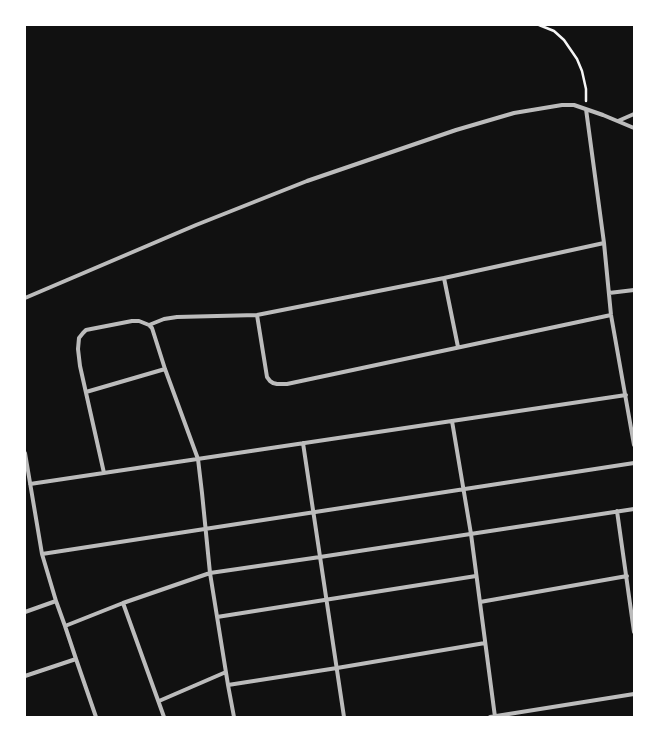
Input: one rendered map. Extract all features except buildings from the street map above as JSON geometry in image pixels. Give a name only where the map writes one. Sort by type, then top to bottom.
[{"type":"street","points":[[25,298],[196,225],[307,180],[456,130],[514,113],[562,105],[574,106],[586,108],[603,114],[634,128]]},
{"type":"street","points":[[586,108],[604,243],[611,315],[634,445]]},
{"type":"street","points":[[618,121],[634,114]]},
{"type":"street","points":[[149,325],[164,319],[257,315],[444,278],[604,243]]},
{"type":"street","points":[[444,278],[458,347]]},
{"type":"street","points":[[609,293],[634,290]]},
{"type":"street","points":[[257,315],[267,377],[270,381],[277,384],[295,382],[611,315]]},
{"type":"street","points":[[104,473],[80,366],[78,349],[79,338],[86,330],[139,321],[149,325],[152,328],[165,370],[198,459],[210,573],[234,717]]},
{"type":"street","points":[[86,392],[165,370]]},
{"type":"street","points":[[30,484],[626,395]]},
{"type":"street","points":[[452,421],[471,534],[495,717]]},
{"type":"street","points":[[303,443],[344,717]]},
{"type":"street","points":[[25,453],[42,554],[56,601],[96,717]]},
{"type":"street","points":[[42,554],[634,463]]},
{"type":"street","points":[[65,626],[123,603],[210,573],[634,509]]},
{"type":"street","points":[[617,511],[634,632]]},
{"type":"street","points":[[217,617],[476,576]]},
{"type":"street","points":[[480,602],[627,576]]},
{"type":"street","points":[[25,612],[56,601]]},
{"type":"street","points":[[123,603],[164,717]]},
{"type":"street","points":[[228,685],[485,643]]},
{"type":"street","points":[[25,676],[76,659]]},
{"type":"street","points":[[159,701],[226,672]]},
{"type":"street","points":[[490,717],[634,694]]},
{"type":"path","points":[[539,25],[554,31],[564,40],[577,59],[582,71],[586,89],[586,108]]}]
